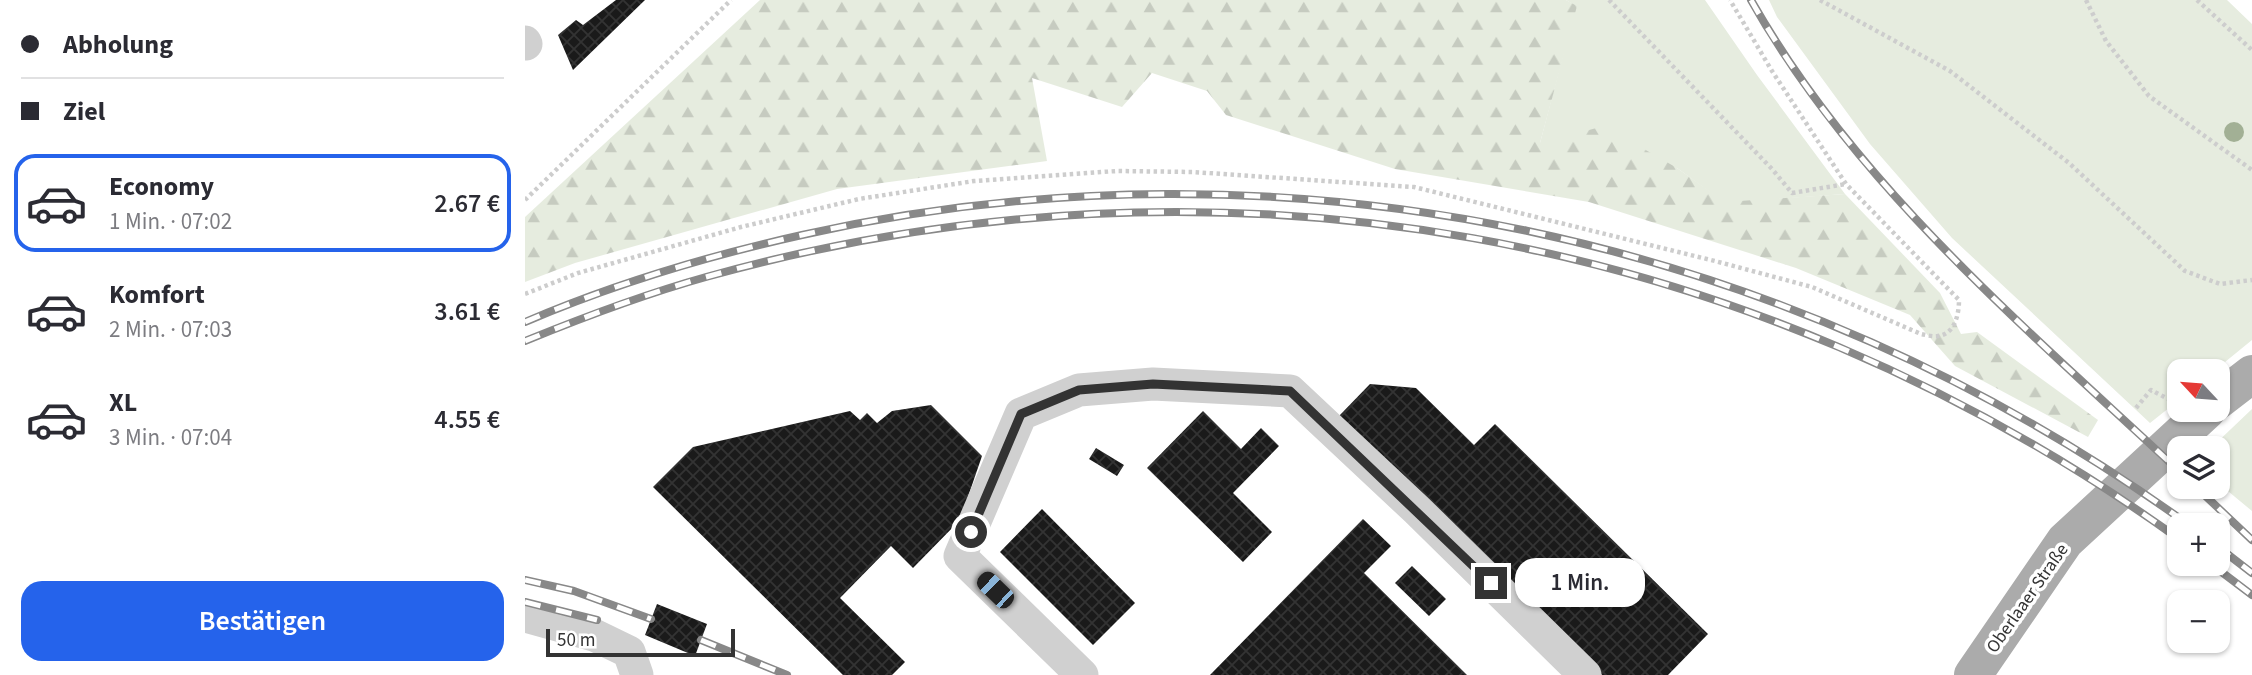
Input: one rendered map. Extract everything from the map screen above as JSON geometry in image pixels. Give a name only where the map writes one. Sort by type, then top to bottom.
[{"type":"main road","points":[[2230,391],[2252,374]]},
{"type":"main road","name":"Oberlaaer Straße","points":[[1973,675],[2065,541],[2194,422]]},
{"type":"lane","points":[[1083,675],[960,556],[1021,414],[1079,390],[1153,384],[1290,391],[1417,510],[1585,675]]},
{"type":"lane","points":[[525,616],[594,635],[629,652],[637,675]]},
{"type":"path","points":[[525,201],[731,0]]},
{"type":"path","points":[[1609,0],[1792,193],[1846,184]]},
{"type":"path","points":[[525,295],[578,273],[716,234],[859,199],[974,181],[1117,171],[1180,172],[1414,187],[1715,261],[1812,288],[1921,334],[1938,336],[1948,331],[1958,317],[1959,300],[1846,184],[1772,71],[1730,0]]},
{"type":"path","points":[[1820,0],[1950,71],[2069,163],[2185,271],[2220,284],[2252,281]]},
{"type":"path","points":[[2086,0],[2106,41],[2149,96],[2252,170]]},
{"type":"path","points":[[2197,0],[2252,50]]},
{"type":"path","points":[[2136,408],[2151,390],[2167,397]]},
{"type":"green space","points":[[760,0],[1566,0],[1577,6],[1540,143],[1604,126],[1677,168],[1725,202],[1845,194],[1940,293],[1961,334],[1977,332],[2098,420],[2088,437],[1955,366],[1910,315],[1796,268],[1589,202],[1395,169],[1226,115],[1207,91],[1152,73],[1122,107],[1032,78],[1047,161],[837,189],[575,263],[525,282],[525,217]]},
{"type":"green space","points":[[1566,0],[1705,0],[1845,194],[1725,203],[1677,168],[1540,143],[1576,6]]},
{"type":"green space","points":[[1769,0],[2227,0],[2252,24],[2252,340],[2229,359],[2167,359],[2167,410],[2150,423],[1952,238],[1870,144],[1777,17]]},
{"type":"green space","points":[[2252,409],[2252,511],[2230,493],[2230,436],[2224,436]]},
{"type":"building","points":[[616,0],[645,0],[573,70],[558,35],[576,20],[583,25]]},
{"type":"building","points":[[1370,384],[1416,388],[1474,445],[1495,424],[1708,634],[1668,675],[1602,675],[1339,416]]},
{"type":"building","points":[[931,405],[982,456],[960,520],[913,568],[891,546],[840,598],[905,662],[892,675],[843,675],[653,487],[693,447],[850,411],[860,420],[867,413],[877,423],[892,411]]},
{"type":"building","points":[[1203,411],[1241,449],[1261,428],[1279,446],[1233,493],[1272,532],[1243,562],[1147,468]]},
{"type":"building","points":[[1096,448],[1124,465],[1117,476],[1089,459]]},
{"type":"building","points":[[1042,509],[1135,603],[1093,645],[1000,552]]},
{"type":"building","points":[[1363,519],[1391,546],[1364,573],[1467,675],[1210,675]]},
{"type":"building","points":[[1412,566],[1446,599],[1429,616],[1395,583]]},
{"type":"building","points":[[657,604],[707,624],[695,656],[645,635]]},
{"type":"railway","points":[[1751,0],[1793,68],[1841,132],[1892,193],[2004,308],[2167,460]]},
{"type":"railway","points":[[525,322],[627,283],[731,252],[802,235],[984,205],[1167,194],[1348,203],[1527,231],[1702,277],[1871,342],[2034,425],[2170,513]]},
{"type":"railway","points":[[525,341],[615,306],[706,277],[899,234],[1092,214],[1283,215],[1473,238],[1659,282],[1839,347],[2013,433],[2167,531]]},
{"type":"railway","points":[[2209,499],[2252,540]]},
{"type":"railway","points":[[2230,556],[2252,573]]},
{"type":"railway","points":[[2227,576],[2252,595]]},
{"type":"railway","points":[[525,580],[574,591],[651,619]]},
{"type":"railway","points":[[525,602],[597,620]]},
{"type":"railway","points":[[701,640],[787,675]]},
{"type":"route","points":[[971,532],[1021,414],[1079,390],[1153,384],[1290,391],[1491,583]]}]
